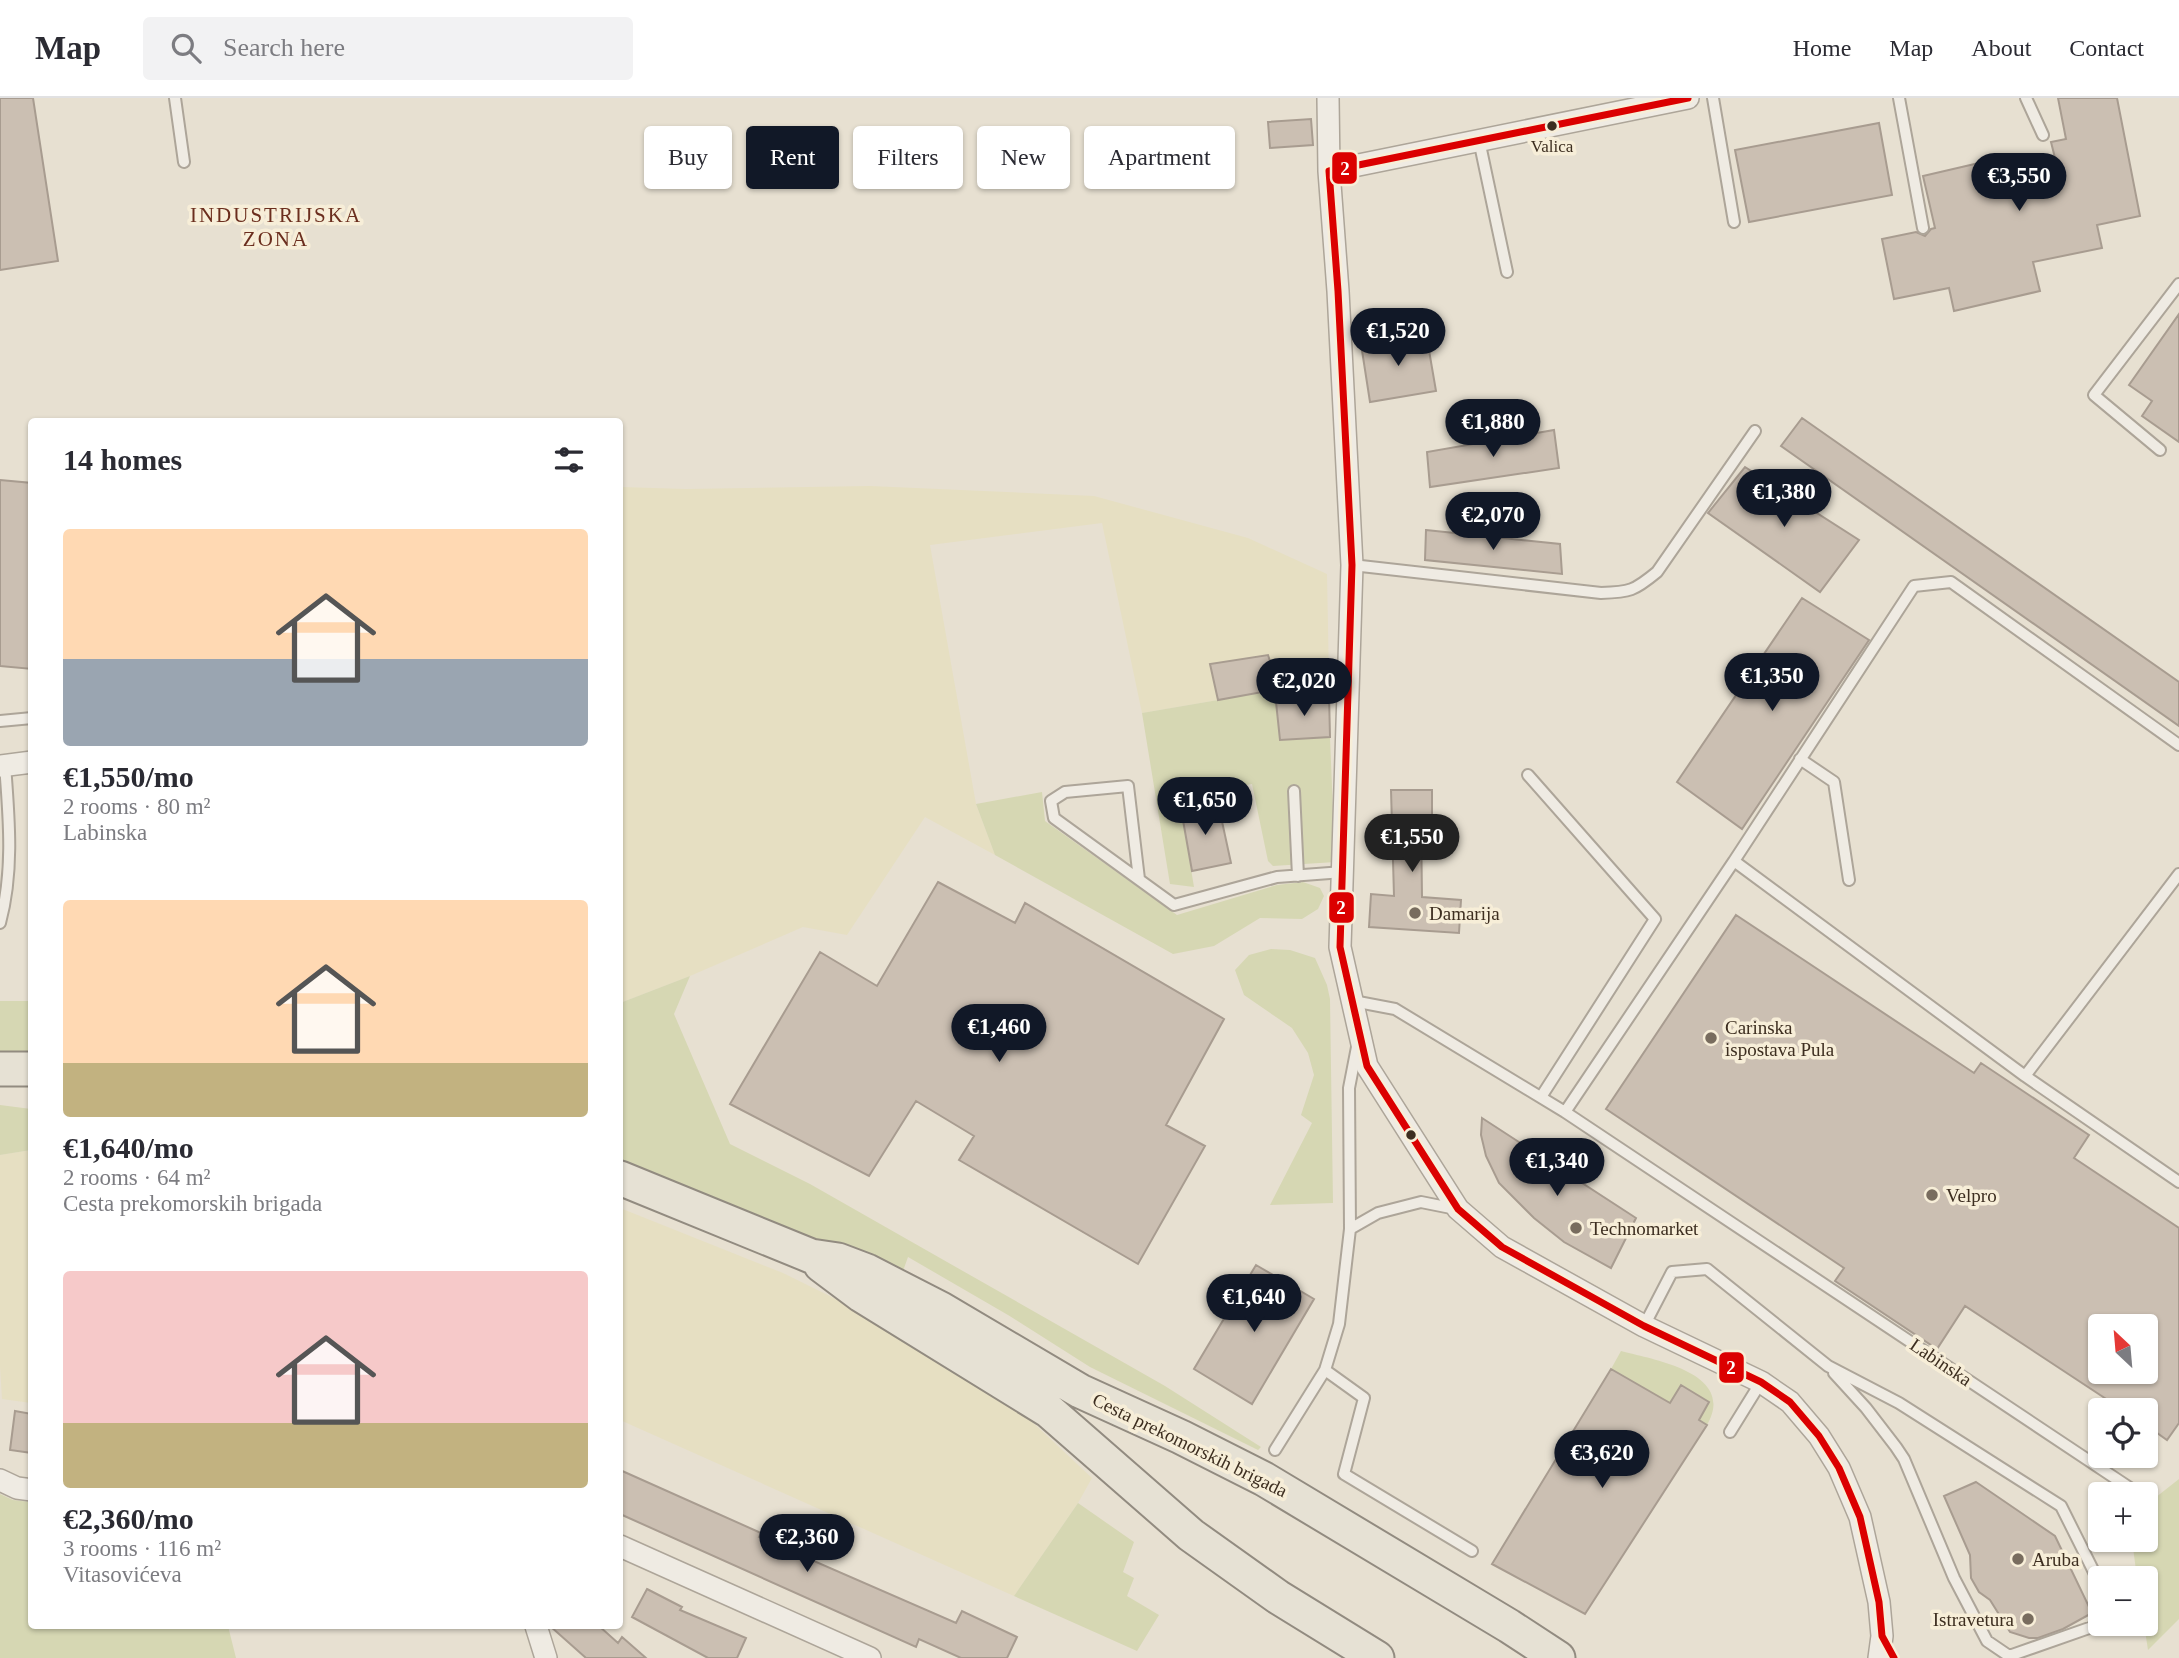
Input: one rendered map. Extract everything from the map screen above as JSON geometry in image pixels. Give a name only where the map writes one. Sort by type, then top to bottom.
[{"type":"main road","points":[[0,1069],[28,1069]]},
{"type":"main road","name":"Cesta prekomorskih brigada","points":[[623,1179],[811,1256],[838,1260],[867,1271],[941,1309],[1080,1391],[1264,1479],[1558,1658]]},
{"type":"main road","name":"Cesta prekomorskih brigada","points":[[811,1256],[831,1275],[861,1295],[1049,1410],[1191,1535],[1278,1597],[1377,1658]]},
{"type":"street","points":[[1328,98],[1329,171],[1352,565],[1340,947],[1367,1066],[1458,1209],[1502,1247],[1644,1326],[1761,1382],[1790,1402],[1819,1436],[1839,1468],[1863,1528],[1880,1602],[1882,1636],[1878,1658]]},
{"type":"street","points":[[1329,171],[1688,98]]},
{"type":"street","points":[[3,765],[28,762]]},
{"type":"street","points":[[0,1480],[28,1489]]},
{"type":"street","points":[[623,1547],[870,1658]]},
{"type":"street","points":[[537,1629],[546,1658]]},
{"type":"street","points":[[1882,1636],[1894,1658]]},
{"type":"lane","points":[[175,98],[184,162]]},
{"type":"lane","points":[[1713,98],[1734,222]]},
{"type":"lane","points":[[1899,98],[1923,228]]},
{"type":"lane","points":[[2026,98],[2043,135]]},
{"type":"lane","points":[[1479,140],[1507,272]]},
{"type":"lane","points":[[2160,450],[2094,395],[2179,284]]},
{"type":"lane","points":[[1352,565],[1601,593],[1626,593],[1639,587],[1657,572],[1755,431]]},
{"type":"lane","points":[[1565,1112],[1914,586],[1951,582],[2179,745]]},
{"type":"lane","points":[[0,722],[28,718]]},
{"type":"lane","points":[[1800,759],[1834,782],[1849,880]]},
{"type":"lane","points":[[0,923],[6,901],[11,845],[3,765]]},
{"type":"lane","points":[[1528,775],[1656,919],[1541,1097]]},
{"type":"lane","points":[[1139,879],[1128,786],[1065,792],[1051,800],[1054,818],[1174,905],[1277,877],[1343,872]]},
{"type":"lane","points":[[1294,792],[1298,876]]},
{"type":"lane","points":[[1734,861],[2025,1076],[2179,1182]]},
{"type":"lane","points":[[2025,1076],[2179,874]]},
{"type":"lane","name":"Labinska","points":[[1353,1001],[1395,1009],[1565,1112],[2121,1482]]},
{"type":"lane","points":[[1275,1450],[1325,1370],[1339,1324],[1350,1229],[1349,1088],[1359,1034]]},
{"type":"lane","points":[[1350,1229],[1378,1213],[1421,1202],[1458,1209]]},
{"type":"lane","points":[[1644,1326],[1672,1272],[1707,1269],[1828,1366],[1889,1436],[1904,1460],[1954,1578],[1987,1641],[2009,1657],[2088,1629]]},
{"type":"lane","points":[[1828,1366],[1899,1404],[2061,1506],[2091,1566]]},
{"type":"lane","points":[[1325,1370],[1364,1398],[1344,1474],[1472,1551]]},
{"type":"lane","points":[[1730,1432],[1761,1382]]},
{"type":"shaded area","points":[[870,486],[1094,496],[1248,538],[1327,574],[1329,681],[1279,689],[1268,655],[1211,664],[1218,700],[1142,713],[1102,523],[930,545],[976,804],[995,855],[925,817],[847,935],[803,927],[623,1002],[623,487],[686,489]]},
{"type":"shaded area","points":[[28,1151],[28,1403],[2,1399],[0,1155]]},
{"type":"shaded area","points":[[623,1209],[783,1273],[915,1338],[994,1386],[1092,1478],[1078,1503],[1014,1596],[623,1421]]},
{"type":"green space","points":[[1329,681],[1329,695],[1276,702],[1280,740],[1330,737],[1335,862],[1273,866],[1268,861],[1252,784],[1216,790],[1218,803],[1181,809],[1194,887],[1170,884],[1142,713]]},
{"type":"green space","points":[[1042,792],[1045,821],[1177,915],[1277,885],[1303,882],[1320,888],[1324,896],[1318,909],[1302,919],[1260,918],[1214,946],[1173,954],[995,855],[976,804]]},
{"type":"green space","points":[[1271,949],[1290,950],[1315,958],[1327,985],[1330,999],[1333,1203],[1270,1205],[1312,1123],[1301,1115],[1314,1075],[1308,1053],[1292,1028],[1244,995],[1235,970],[1249,955]]},
{"type":"green space","points":[[690,976],[674,1014],[730,1144],[810,1184],[1165,1386],[1261,1447],[1258,1450],[1090,1367],[908,1257],[903,1271],[832,1250],[623,1162],[623,1002]]},
{"type":"green space","points":[[0,1001],[28,1001],[28,1051],[0,1051]]},
{"type":"green space","points":[[0,1105],[28,1109],[28,1150],[0,1155]]},
{"type":"green space","points":[[1621,1351],[1671,1365],[1702,1381],[1711,1393],[1713,1407],[1707,1425],[1611,1369]]},
{"type":"green space","points":[[2179,1479],[2179,1619],[2148,1650],[2146,1636],[2158,1636],[2158,1566],[2135,1566],[2134,1552],[2158,1552],[2158,1496]]},
{"type":"green space","points":[[0,1494],[13,1500],[28,1502],[28,1629],[229,1629],[236,1658],[0,1658]]},
{"type":"green space","points":[[1078,1503],[1134,1542],[1123,1572],[1134,1578],[1127,1596],[1159,1615],[1137,1651],[1014,1596]]},
{"type":"building","points":[[0,98],[33,98],[58,261],[0,270]]},
{"type":"building","points":[[2058,98],[2117,98],[2140,216],[2097,225],[2102,248],[2033,262],[2040,291],[1954,311],[1949,288],[1894,299],[1882,239],[1916,232],[1925,236],[1935,228],[1923,176],[2009,156],[2011,166],[2055,158],[2051,142],[2066,139]]},
{"type":"building","points":[[1311,119],[1313,145],[1270,148],[1268,122]]},
{"type":"building","points":[[1879,123],[1892,195],[1749,222],[1735,150]]},
{"type":"building","points":[[2179,314],[2179,442],[2142,416],[2152,401],[2129,385]]},
{"type":"building","points":[[1426,333],[1436,391],[1370,402],[1361,344]]},
{"type":"building","points":[[1802,418],[2179,682],[2179,726],[1781,446]]},
{"type":"building","points":[[1554,430],[1559,468],[1430,487],[1427,452]]},
{"type":"building","points":[[1745,467],[1859,540],[1820,592],[1708,513]]},
{"type":"building","points":[[0,480],[28,483],[28,669],[0,666]]},
{"type":"building","points":[[1426,530],[1560,544],[1562,574],[1425,560]]},
{"type":"building","points":[[1802,598],[1869,640],[1742,829],[1677,782]]},
{"type":"building","points":[[1268,655],[1279,689],[1218,700],[1210,664]]},
{"type":"building","points":[[1329,695],[1330,737],[1280,740],[1276,702]]},
{"type":"building","points":[[1391,790],[1432,790],[1432,819],[1421,818],[1422,897],[1461,900],[1459,933],[1369,927],[1371,894],[1394,896]]},
{"type":"building","points":[[1218,803],[1231,863],[1192,871],[1181,809]]},
{"type":"building","points":[[938,882],[1015,923],[1025,903],[1224,1019],[1166,1125],[1205,1146],[1138,1264],[959,1160],[974,1136],[916,1101],[869,1176],[730,1104],[820,952],[877,986]]},
{"type":"building","name":"Velpro","points":[[1736,915],[1974,1073],[1981,1063],[2089,1135],[2074,1158],[2179,1228],[2179,1423],[2167,1440],[2158,1434],[2158,1398],[2105,1398],[1965,1306],[1937,1349],[1835,1281],[1844,1268],[1606,1109]]},
{"type":"building","points":[[1482,1118],[1636,1218],[1611,1268],[1564,1242],[1534,1218],[1499,1183],[1486,1156],[1481,1135]]},
{"type":"building","points":[[1256,1265],[1314,1299],[1252,1404],[1194,1369]]},
{"type":"building","points":[[1611,1369],[1670,1403],[1681,1385],[1709,1402],[1699,1420],[1707,1425],[1585,1614],[1492,1564]]},
{"type":"building","points":[[15,1411],[28,1413],[28,1452],[10,1450]]},
{"type":"building","points":[[623,1471],[761,1533],[759,1537],[956,1623],[962,1611],[1017,1637],[1007,1658],[961,1658],[919,1639],[916,1647],[623,1515]]},
{"type":"building","points":[[1976,1482],[2055,1536],[2088,1605],[2088,1615],[2063,1629],[2038,1638],[2010,1632],[1990,1600],[1979,1592],[1971,1578],[1970,1555],[1944,1496]]},
{"type":"building","points":[[647,1589],[682,1607],[680,1610],[746,1638],[737,1658],[708,1658],[632,1617]]},
{"type":"building","points":[[553,1629],[602,1629],[618,1643],[622,1637],[646,1658],[586,1658]]},
{"type":"transit line","name":"2","points":[[1688,98],[1329,171],[1352,565],[1340,947],[1367,1066],[1458,1209],[1502,1247],[1644,1326],[1761,1382],[1790,1402],[1819,1436],[1839,1468],[1860,1517],[1879,1602],[1882,1636],[1894,1658]]},
{"type":"place","name":"Valica","points":[[1552,126]]},
{"type":"place","name":"Damarija","points":[[1415,913]]},
{"type":"place","name":"Carinska ispostava Pula","points":[[1711,1038]]},
{"type":"place","name":"Velpro","points":[[1932,1195]]},
{"type":"place","name":"Technomarket","points":[[1576,1228]]},
{"type":"place","name":"Aruba","points":[[2018,1559]]},
{"type":"place","name":"Istravetura","points":[[2028,1619]]},
{"type":"district","name":"INDUSTRIJSKA ZONA","points":[[276,227]]}]
